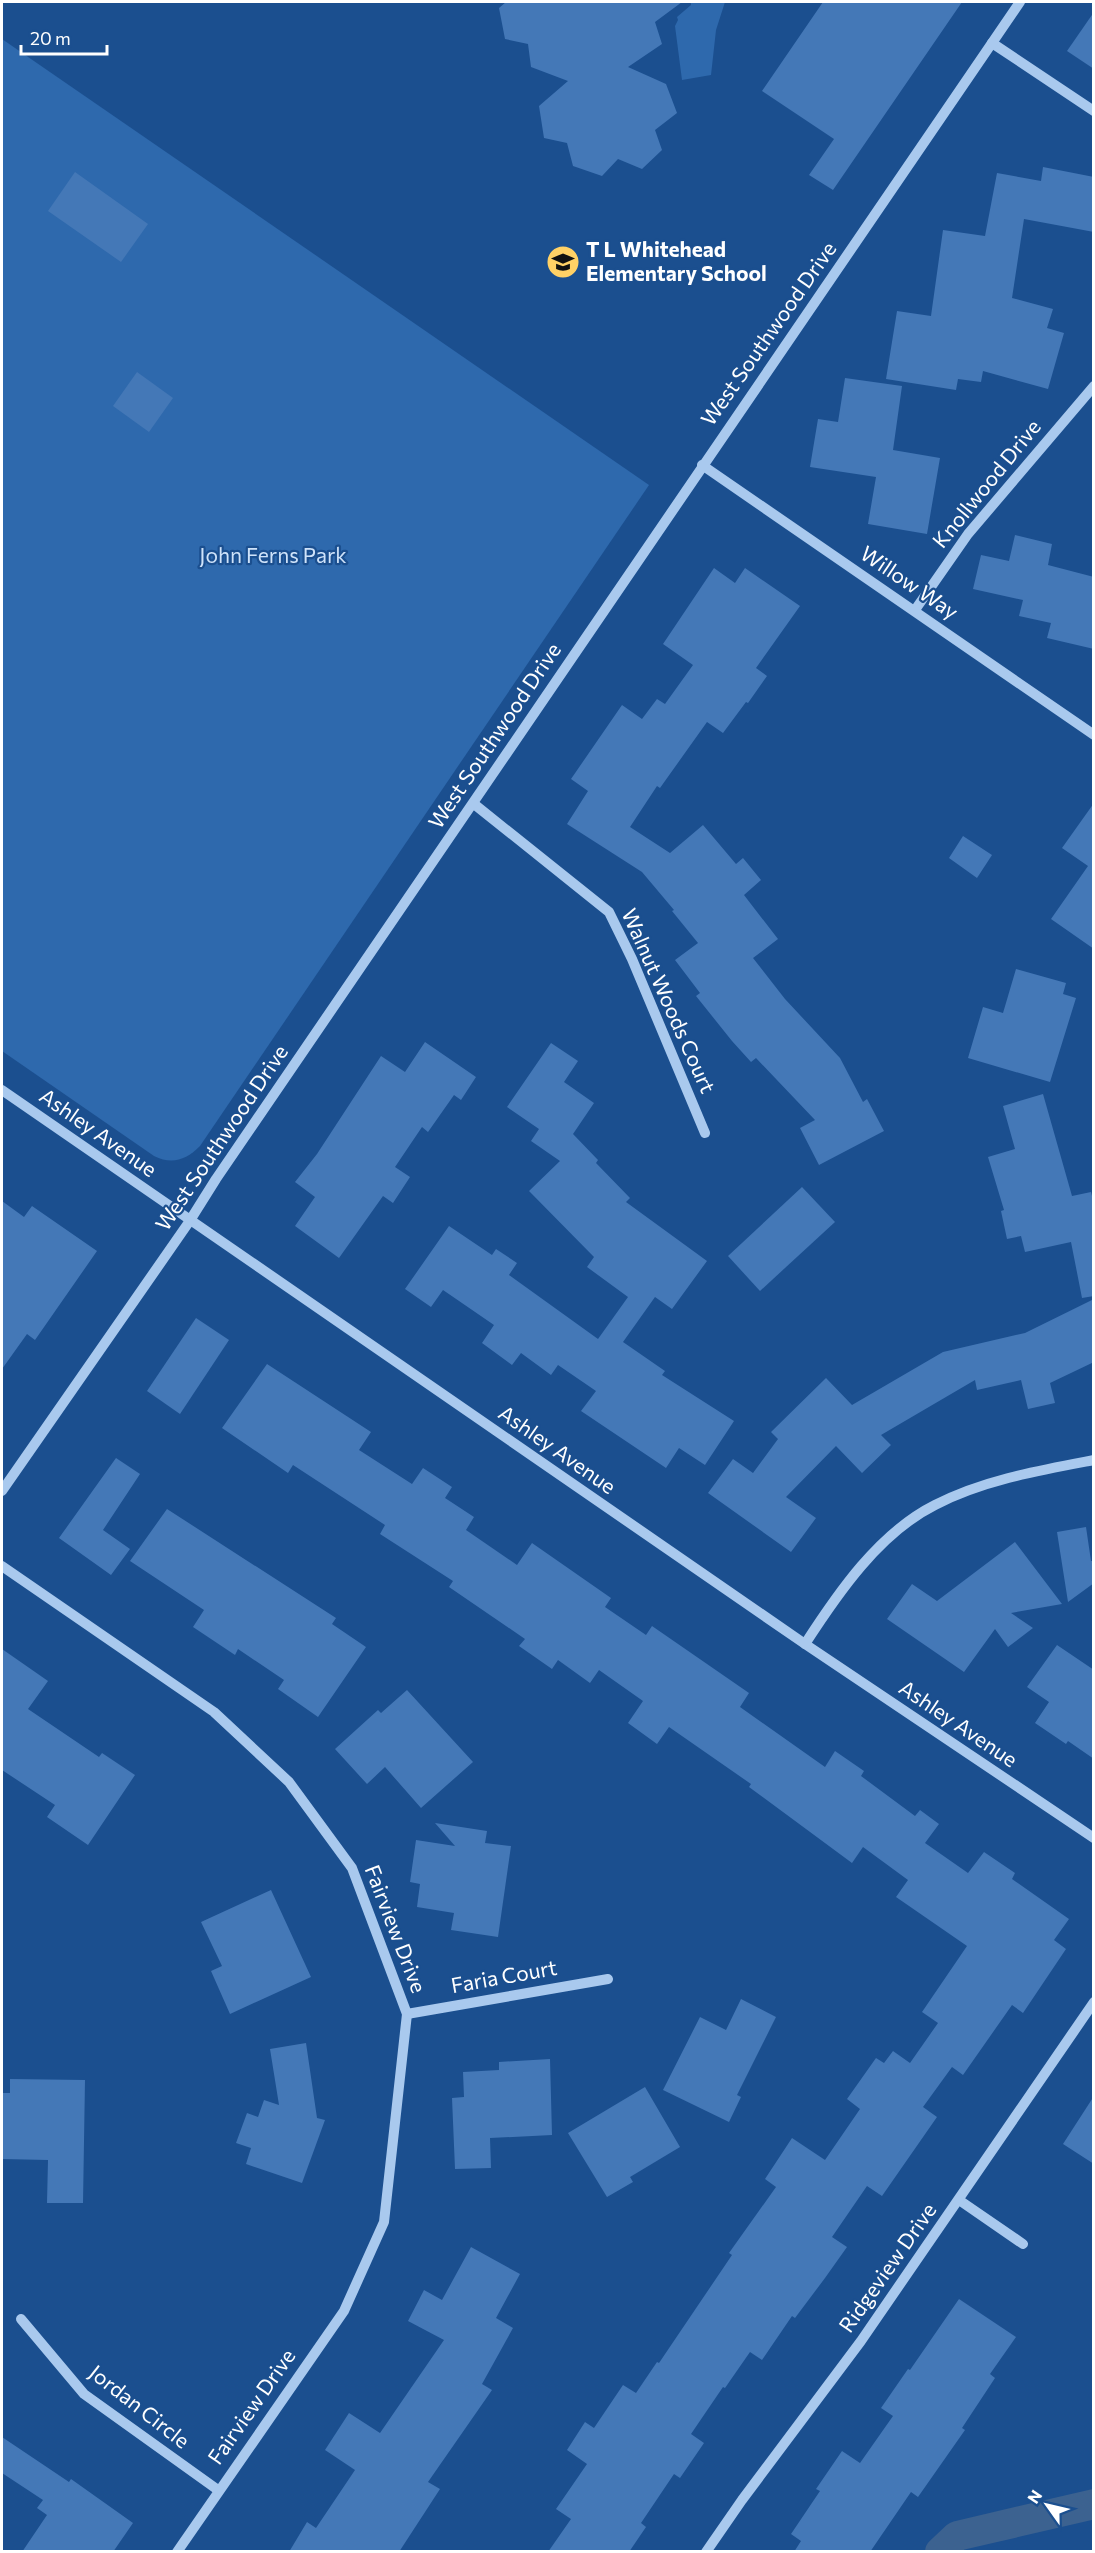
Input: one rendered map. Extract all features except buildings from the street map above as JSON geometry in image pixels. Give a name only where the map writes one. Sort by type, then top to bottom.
[{"type":"street","name":"West Southwood Drive","points":[[2,1491],[189,1221],[702,465],[1020,2]]},
{"type":"street","points":[[992,43],[1094,111]]},
{"type":"street","name":"Knollwood Drive","points":[[915,610],[968,534],[1094,386]]},
{"type":"street","name":"Willow Way","points":[[702,465],[1094,735]]},
{"type":"street","name":"Walnut Woods Court","points":[[474,804],[609,912],[632,959],[705,1133]]},
{"type":"street","name":"Ashley Avenue","points":[[2,1090],[805,1644],[1094,1838]]},
{"type":"street","points":[[805,1644],[830,1605],[865,1564],[895,1532],[935,1505],[1010,1476],[1094,1460]]},
{"type":"street","name":"Fairview Drive","points":[[2,1566],[214,1712],[289,1782],[352,1868],[407,2014],[384,2222],[344,2311],[177,2552]]},
{"type":"street","name":"Faria Court","points":[[407,2014],[608,1979]]},
{"type":"street","name":"Ridgeview Drive","points":[[706,2552],[861,2341],[1094,2002]]},
{"type":"street","points":[[959,2200],[1023,2244]]},
{"type":"street","name":"Jordan Circle","points":[[21,2319],[84,2394],[218,2490]]},
{"type":"green space","points":[[691,2],[725,2],[716,30],[711,75],[682,80],[675,26],[677,17],[691,5]]},
{"type":"green space","name":"John Ferns Park","points":[[2,39],[649,485],[200,1146],[178,1160],[161,1159],[154,1156],[2,1051]]},
{"type":"waterway","points":[[940,2552],[957,2536],[1094,2504]]},
{"type":"place","name":"T L Whitehead Elementary School","points":[[563,262]]}]
